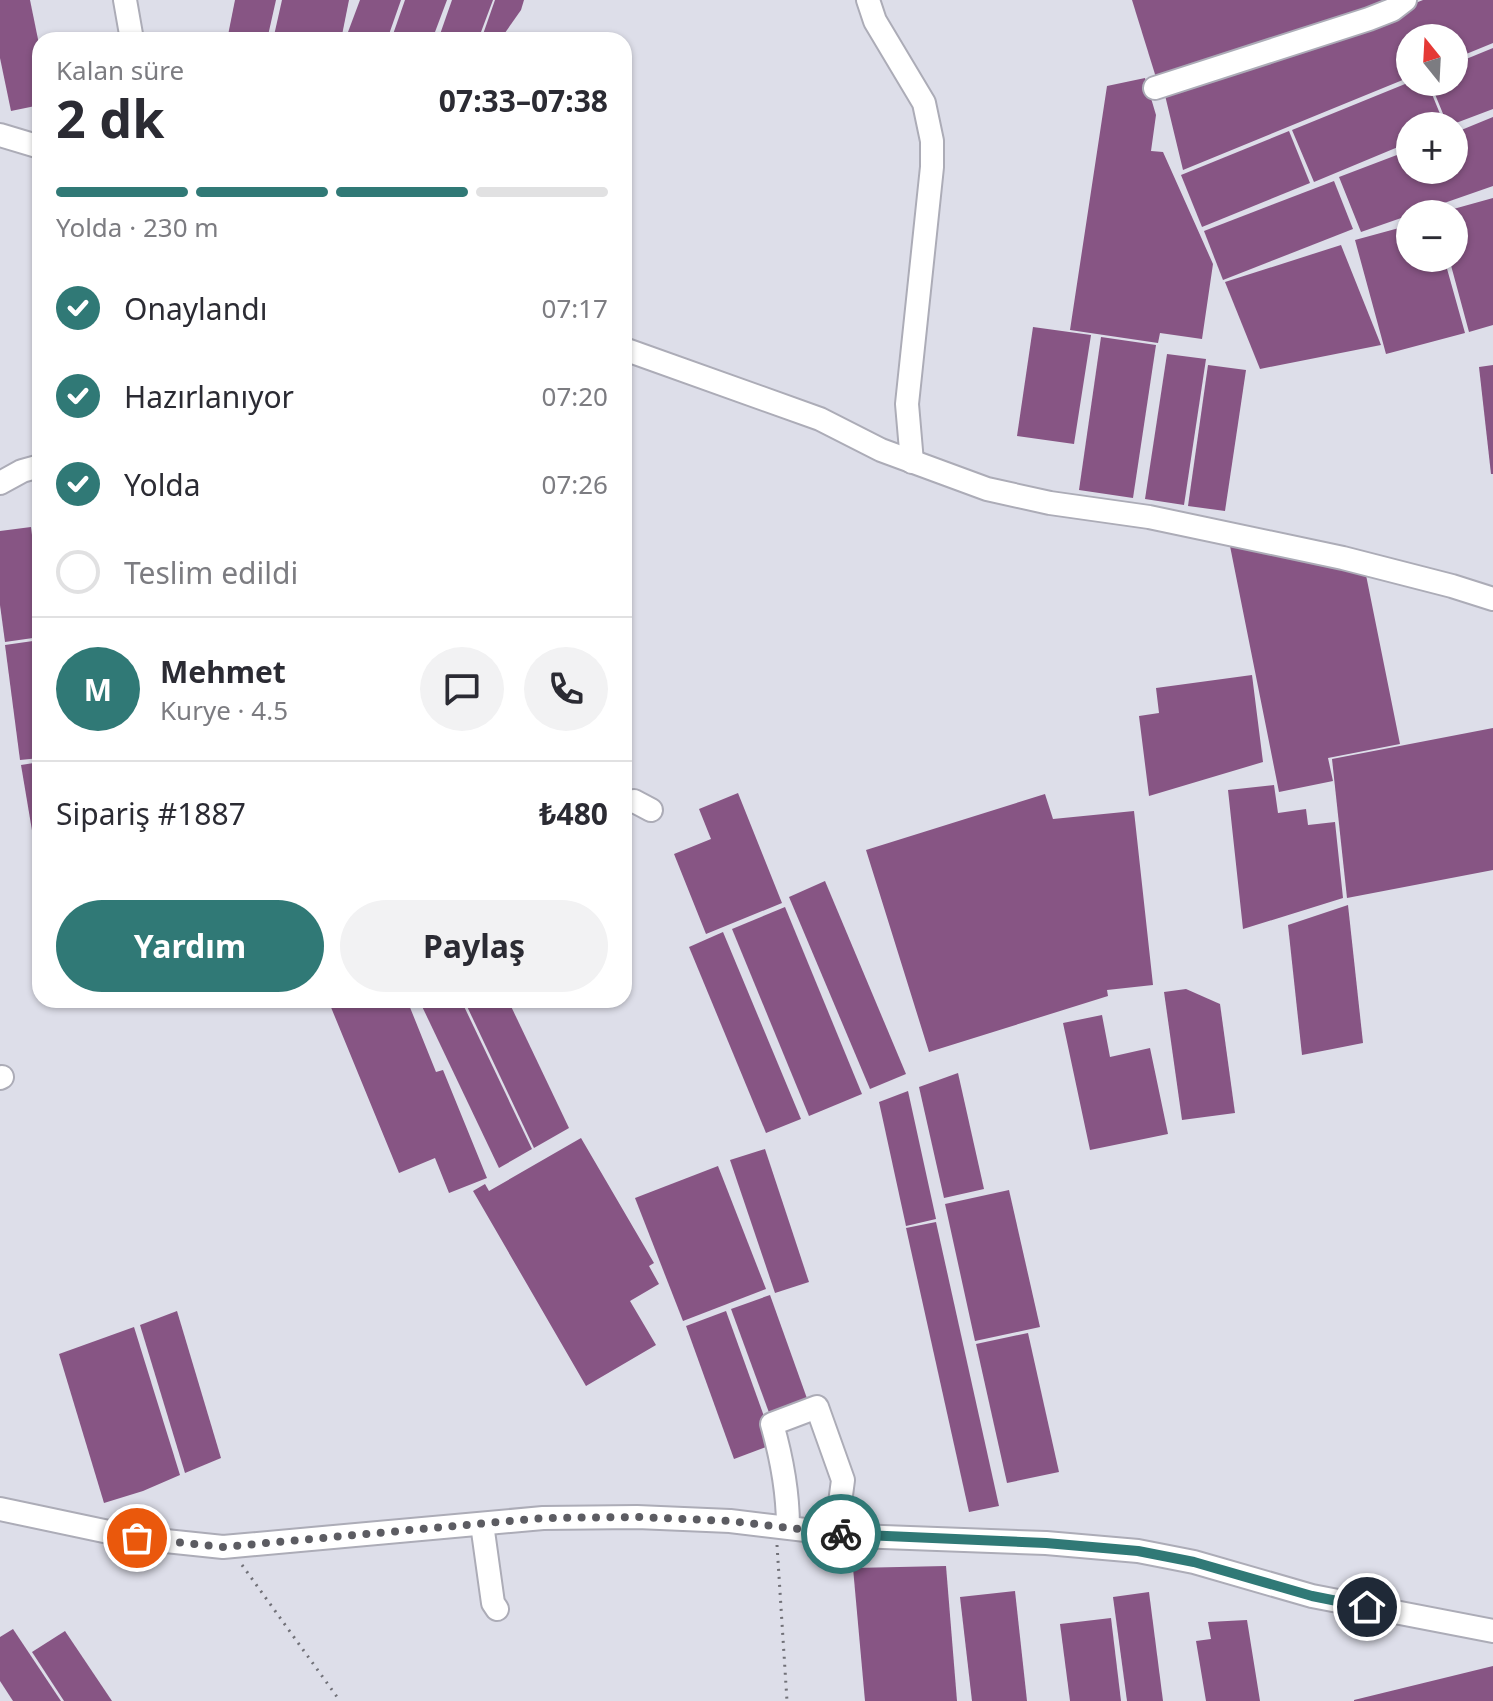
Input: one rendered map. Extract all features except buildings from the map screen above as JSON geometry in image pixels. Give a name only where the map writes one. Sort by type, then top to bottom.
[{"type":"street","points":[[125,0],[131,32]]},
{"type":"street","points":[[868,0],[875,21],[924,103],[932,141],[931,183],[907,404],[912,462]]},
{"type":"street","points":[[1155,88],[1369,19],[1392,10],[1405,0]]},
{"type":"street","points":[[0,135],[32,145]]},
{"type":"street","points":[[632,352],[820,419],[881,450],[987,489],[1050,503],[1149,517],[1343,558],[1493,599]]},
{"type":"street","points":[[0,483],[32,468]]},
{"type":"street","points":[[632,801],[651,810]]},
{"type":"street","points":[[782,1527],[788,1497],[784,1466],[772,1424],[817,1407],[843,1480],[836,1533]]},
{"type":"street","points":[[0,1509],[137,1538],[229,1546],[543,1518],[637,1517],[836,1533],[1046,1543],[1138,1551],[1194,1562],[1312,1596],[1493,1631]]},
{"type":"street","points":[[482,1524],[490,1591],[497,1609]]},
{"type":"path","points":[[782,1527],[787,1701]]},
{"type":"path","points":[[229,1546],[284,1627],[340,1701]]},
{"type":"way so far","points":[[137,1538],[223,1547],[543,1518],[637,1517],[730,1521],[841,1534]]},
{"type":"route","points":[[841,1534],[1046,1543],[1138,1551],[1194,1562],[1312,1596],[1367,1607]]}]
